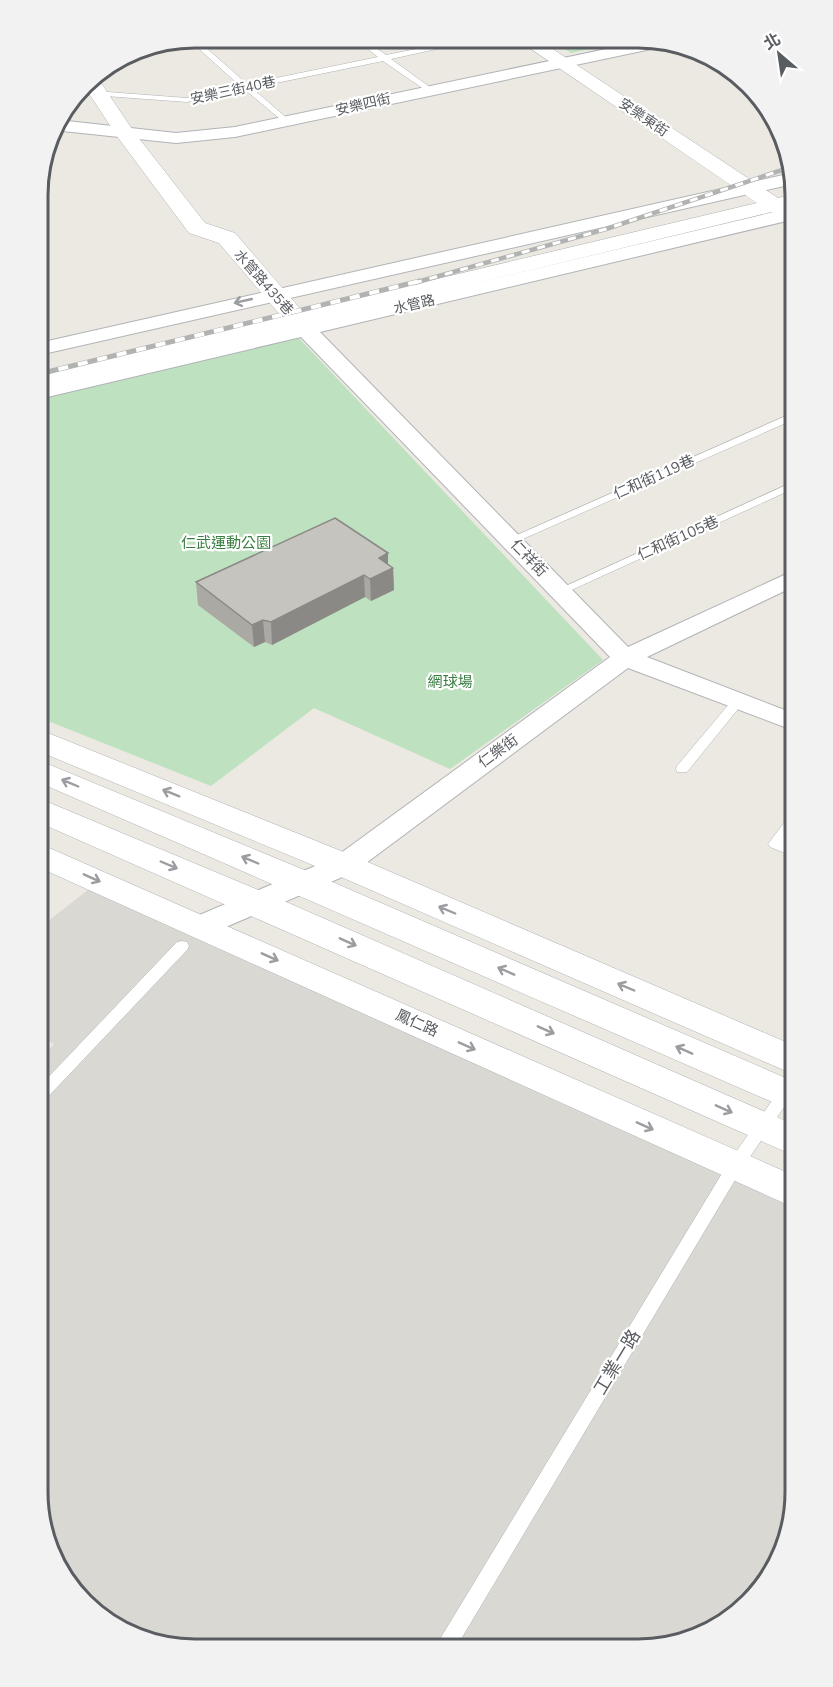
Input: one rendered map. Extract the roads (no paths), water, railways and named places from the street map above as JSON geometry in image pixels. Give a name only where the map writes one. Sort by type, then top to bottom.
[{"type":"main road","name":"安樂東街","points":[[539,48],[780,205]]},
{"type":"main road","name":"水管路435巷","points":[[91,91],[197,228],[226,238],[290,313]]},
{"type":"main road","name":"水管路","points":[[48,361],[290,313],[780,205]]},
{"type":"main road","name":"水管路","points":[[48,379],[290,313]]},
{"type":"main road","points":[[48,743],[344,865],[785,1057]]},
{"type":"main road","points":[[48,774],[785,1087]]},
{"type":"main road","points":[[48,813],[256,902],[785,1137]]},
{"type":"main road","name":"鳳仁路","points":[[48,859],[192,936],[785,1188]]},
{"type":"street","name":"安樂四街","points":[[65,127],[126,135],[177,138],[235,132],[635,48]]},
{"type":"street","name":"水管路","points":[[48,348],[290,313],[780,205]]},
{"type":"street","name":"水管路","points":[[48,390],[290,313]]},
{"type":"street","name":"仁祥街","points":[[290,313],[625,658],[785,719]]},
{"type":"street","name":"仁樂街","points":[[192,936],[256,902],[344,865],[625,658],[785,582]]},
{"type":"lane","points":[[203,48],[286,122]]},
{"type":"lane","points":[[371,48],[428,90]]},
{"type":"lane","name":"安樂三街40巷","points":[[94,89],[187,100],[230,87],[248,86],[433,48]]},
{"type":"lane","name":"仁和街119巷","points":[[512,540],[785,419]]},
{"type":"lane","name":"仁和街105巷","points":[[561,591],[785,489]]},
{"type":"lane","points":[[682,769],[738,701]]},
{"type":"lane","points":[[785,831],[775,844],[785,848]]},
{"type":"lane","points":[[48,1087],[192,936]]},
{"type":"lane","name":"工業一路","points":[[450,1639],[735,1166],[785,1099]]},
{"type":"railway","points":[[414,283],[606,229],[782,170]]},
{"type":"railway","points":[[48,372],[420,281]]},
{"type":"park label","name":"仁武運動公園","points":[[226,543]]},
{"type":"park label","name":"網球場","points":[[450,682]]}]
